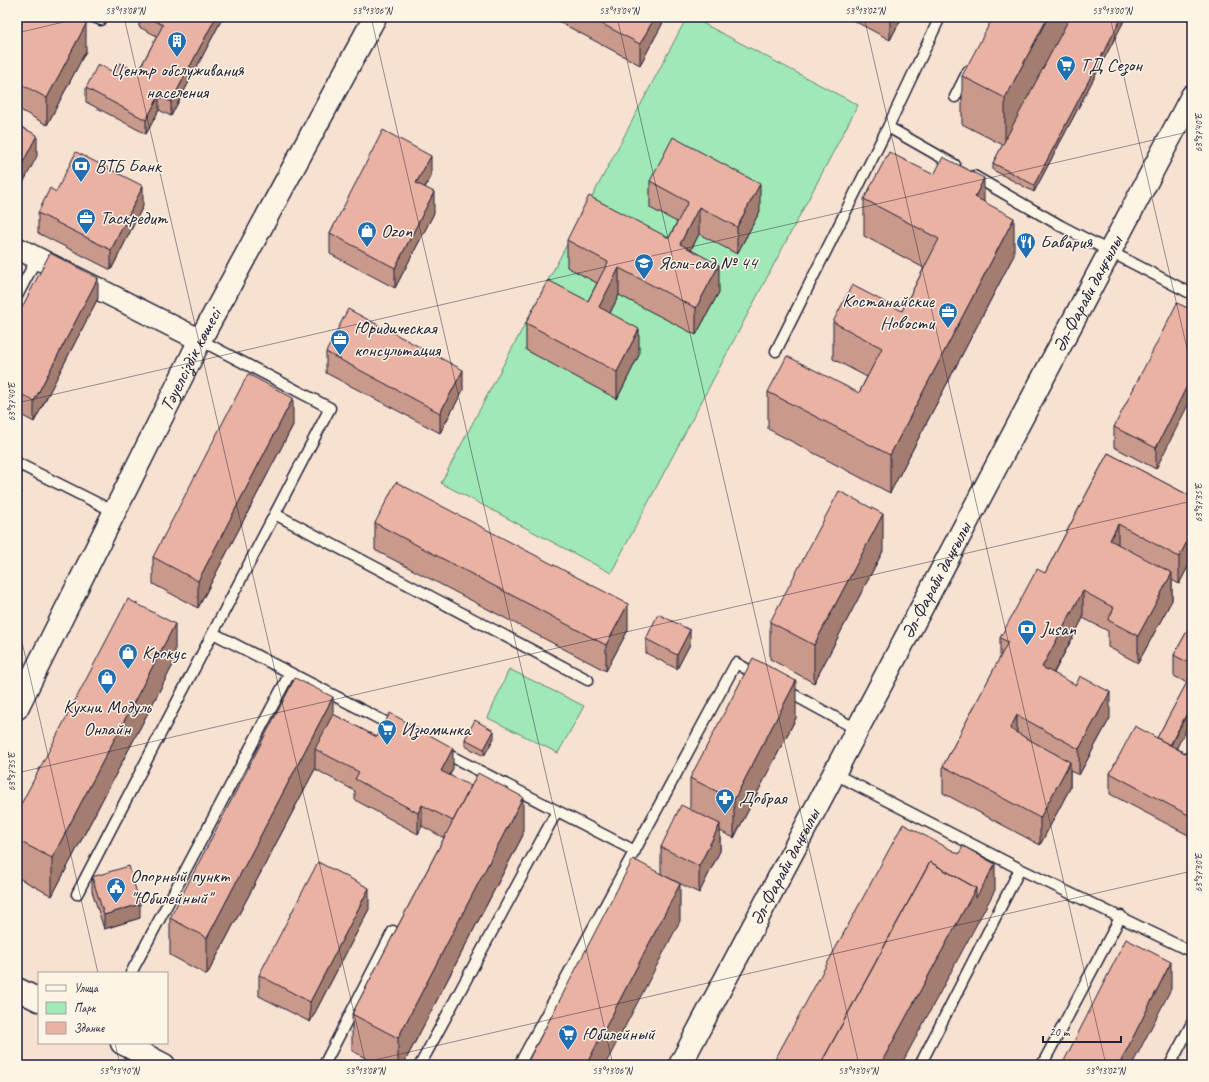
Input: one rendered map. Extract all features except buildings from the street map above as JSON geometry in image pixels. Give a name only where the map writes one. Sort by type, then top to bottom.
[{"type":"main road","name":"Тәуелсіздік көшесі","points":[[17,708],[200,340],[374,17]]},
{"type":"main road","name":"Әл-Фараби даңғылы","points":[[680,1065],[1192,96]]},
{"type":"main road","points":[[17,989],[38,1000]]},
{"type":"main road","points":[[124,1044],[164,1065]]},
{"type":"street","points":[[17,248],[200,340]]},
{"type":"lane","points":[[94,17],[100,20],[102,17]]},
{"type":"lane","points":[[776,351],[888,127],[940,17]]},
{"type":"lane","points":[[955,97],[972,63]]},
{"type":"lane","points":[[888,127],[1061,226],[1192,294]]},
{"type":"lane","points":[[17,296],[36,258]]},
{"type":"lane","points":[[77,894],[330,408],[200,340]]},
{"type":"lane","points":[[17,463],[115,512]]},
{"type":"lane","points":[[275,514],[588,680]]},
{"type":"lane","points":[[213,633],[410,734]]},
{"type":"lane","points":[[520,1065],[736,663],[858,730]]},
{"type":"lane","points":[[132,972],[290,673]]},
{"type":"lane","points":[[431,745],[635,851]]},
{"type":"lane","points":[[835,774],[1020,869],[1121,916],[1192,952]]},
{"type":"lane","points":[[420,1065],[557,811]]},
{"type":"lane","points":[[920,1065],[1020,869]]},
{"type":"lane","points":[[1042,1065],[1121,916]]},
{"type":"lane","points":[[324,1065],[393,931]]},
{"type":"lane","points":[[1170,1065],[1192,1023]]},
{"type":"green space","points":[[687,17],[691,17],[858,105],[611,573],[441,483]]},
{"type":"green space","points":[[509,669],[584,706],[558,753],[488,718]]},
{"type":"place","name":"Центр обслуживания населения","points":[[177,58]]},
{"type":"place","name":"ТД Сезон","points":[[1066,82]]},
{"type":"place","name":"ВТБ Банк","points":[[81,183]]},
{"type":"place","name":"Таскредит","points":[[86,235]]},
{"type":"place","name":"Ozon","points":[[367,248]]},
{"type":"place","name":"Бавария","points":[[1026,259]]},
{"type":"place","name":"Ясли-сад № 44","points":[[644,280]]},
{"type":"place","name":"Костанайские Новости","points":[[948,329]]},
{"type":"place","name":"Юридическая консультация","points":[[340,356]]},
{"type":"place","name":"Jusan","points":[[1027,646]]},
{"type":"place","name":"Крокус","points":[[128,670]]},
{"type":"place","name":"Кухни Модуль Онлайн","points":[[107,695]]},
{"type":"place","name":"Изюминка","points":[[387,746]]},
{"type":"place","name":"Добрая","points":[[725,815]]},
{"type":"place","name":"Опорный пункт \"Юбилейный\"","points":[[116,904]]},
{"type":"place","name":"Юбилейный","points":[[568,1051]]}]
